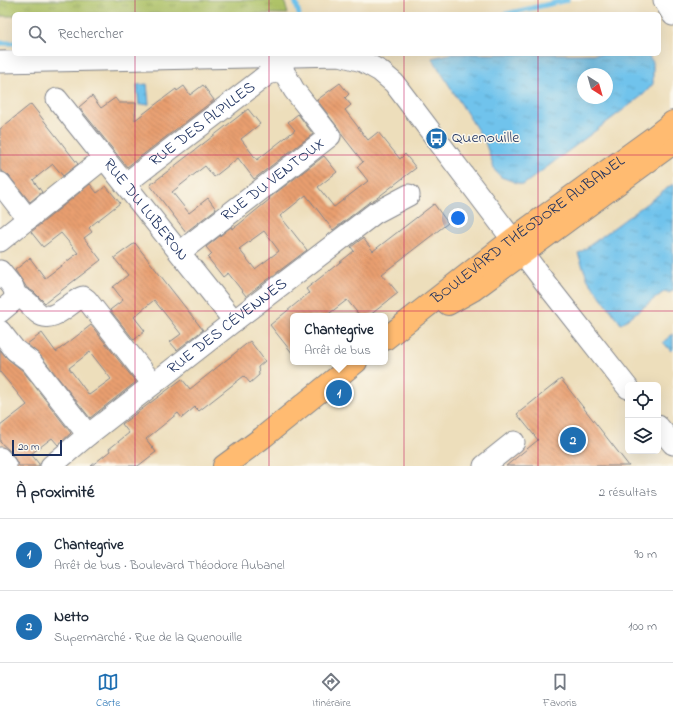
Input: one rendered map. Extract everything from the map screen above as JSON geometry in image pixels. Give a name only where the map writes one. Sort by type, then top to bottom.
[{"type":"main road","name":"BOULEVARD THÉODORE AUBANEL","points":[[388,338],[473,290],[518,246],[673,122]]},
{"type":"main road","name":"BOULEVARD THÉODORE AUBANEL","points":[[518,246],[673,143]]},
{"type":"main road","points":[[224,466],[268,433],[352,365]]},
{"type":"street","points":[[664,0],[673,15]]},
{"type":"street","points":[[0,62],[284,63],[333,56]]},
{"type":"street","points":[[344,56],[362,60],[380,71],[394,83],[547,285],[625,384]]},
{"type":"street","name":"RUE DES ALPILLES","points":[[125,184],[284,63]]},
{"type":"street","name":"RUE DU VENTOUX","points":[[180,252],[330,136],[294,90],[284,63]]},
{"type":"street","name":"RUE DU LUBERON","points":[[57,99],[234,320]]},
{"type":"street","points":[[0,241],[104,158]]},
{"type":"street","points":[[0,184],[28,219]]},
{"type":"street","name":"RUE DES CÉVENNES","points":[[51,466],[234,320],[375,213],[409,195]]},
{"type":"street","points":[[0,271],[13,288],[16,296],[27,302],[39,314],[47,317],[54,315],[78,298],[83,297],[87,300],[153,384]]},
{"type":"street","points":[[0,312],[12,302],[16,296]]},
{"type":"street","points":[[0,331],[15,350],[31,362],[88,435]]},
{"type":"street","points":[[661,430],[673,444]]},
{"type":"street","points":[[484,466],[514,442]]},
{"type":"street","points":[[0,458],[6,466]]},
{"type":"green space","points":[[0,0],[284,0],[287,12],[12,12],[12,16],[0,16]]},
{"type":"water","points":[[441,56],[648,56],[653,62],[653,84],[643,95],[523,185],[501,177],[495,171],[485,142],[432,58]]},
{"type":"water","points":[[147,84],[149,104],[139,105],[137,85]]},
{"type":"water","points":[[673,184],[673,291],[669,293],[665,291],[621,324],[588,280],[578,254]]},
{"type":"water","points":[[673,334],[673,349],[671,351],[663,342]]},
{"type":"building","points":[[340,83],[349,94],[345,98],[351,105],[345,110],[368,140],[378,132],[400,159],[405,154],[416,168],[333,230],[306,195],[280,216],[307,250],[246,296],[228,273],[223,277],[208,258],[212,254],[206,247],[231,227],[232,229],[238,225],[270,199],[269,198],[324,156],[337,172],[318,187],[334,207],[368,181],[357,167],[363,162],[317,100]],"holes":[[[264,231],[279,251],[255,269],[239,249]]]},
{"type":"building","points":[[203,85],[214,100],[127,167],[79,107],[92,96],[101,108],[115,98],[119,103],[136,103],[135,120],[176,89],[177,91],[184,86],[190,95]]},
{"type":"building","points":[[31,104],[78,164],[63,176],[53,164],[33,180],[42,192],[30,202],[9,176],[0,170],[0,129]]},
{"type":"building","points":[[248,109],[260,124],[241,139],[257,160],[295,130],[288,122],[298,114],[313,134],[254,179],[238,158],[214,177],[205,166],[172,192],[189,213],[208,198],[216,209],[186,232],[150,185]]},
{"type":"building","points":[[90,184],[97,193],[106,186],[120,203],[92,225],[89,228],[92,232],[84,238],[101,260],[45,303],[34,292],[27,288],[15,270],[30,258],[45,278],[78,253],[61,233],[43,247],[31,232]]},
{"type":"building","points":[[434,204],[448,223],[382,274],[398,293],[373,313],[358,313],[347,300],[330,313],[290,313],[290,350],[270,325],[309,293],[306,289],[354,251],[351,247],[363,238],[373,251]]},
{"type":"building","points":[[135,243],[203,330],[177,350],[170,342],[181,334],[154,300],[134,317],[145,331],[134,340],[110,310],[123,300],[113,287],[128,275],[114,258]]},
{"type":"building","points":[[91,325],[136,382],[90,418],[40,355],[27,344],[42,333],[56,352]],"holes":[[[90,352],[111,379],[89,395],[69,368]]]},
{"type":"building","points":[[250,341],[265,361],[258,367],[259,375],[250,383],[244,376],[199,411],[195,407],[182,418],[178,413],[146,439],[156,452],[138,466],[91,466],[129,433],[122,424],[182,379],[190,389]]},
{"type":"building","points":[[0,350],[8,359],[23,371],[71,433],[58,445],[52,438],[31,454],[39,466],[19,466],[10,451],[0,442],[0,426],[27,405],[0,372]]},
{"type":"building","points":[[561,379],[629,466],[506,466],[538,440],[517,414]]},
{"type":"waterway","points":[[295,0],[298,12]]},
{"type":"waterway","points":[[515,12],[567,0]]},
{"type":"waterway","points":[[0,43],[12,43]]},
{"type":"place","name":"Quenouille","points":[[436,138]]},
{"type":"place","name":"Chantegrive","points":[[339,393]]},
{"type":"place","name":"Netto","points":[[573,440]]}]
